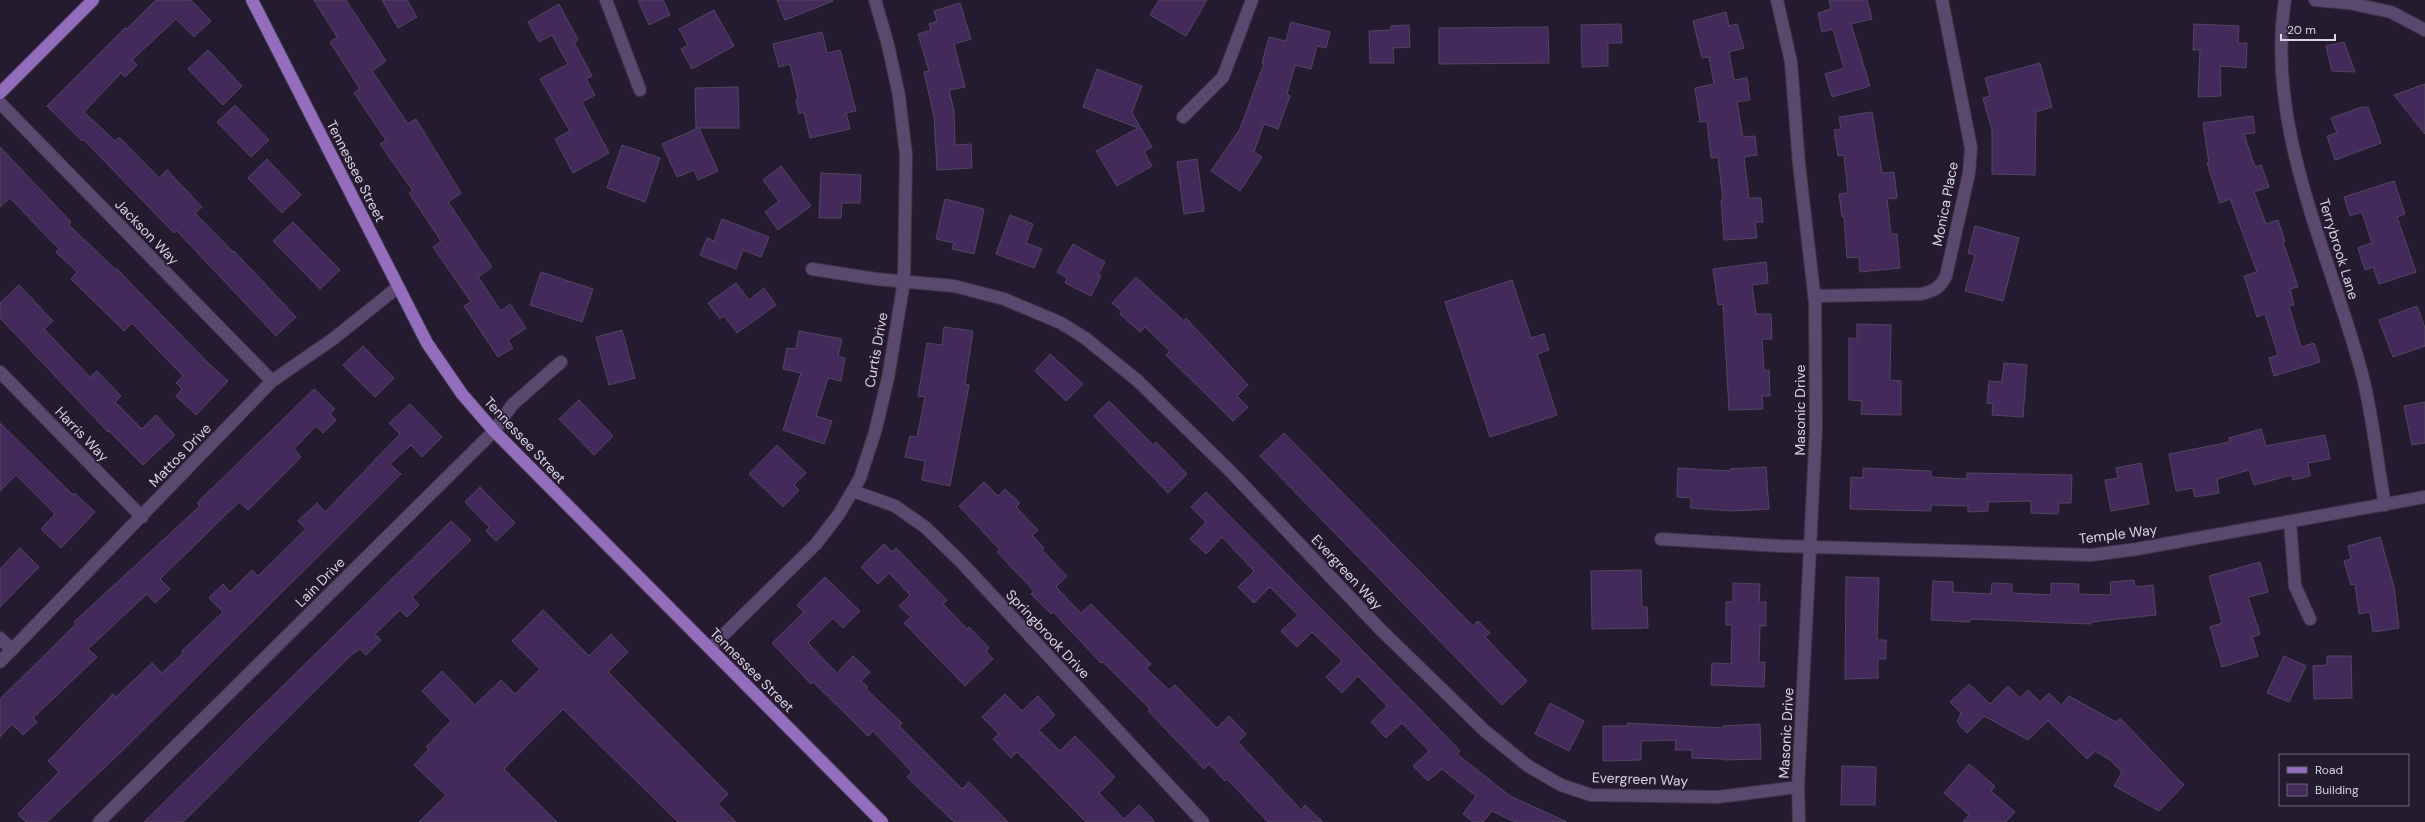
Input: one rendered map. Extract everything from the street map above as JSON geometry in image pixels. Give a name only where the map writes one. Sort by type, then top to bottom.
[{"type":"main road","points":[[0,92],[93,0]]},
{"type":"main road","name":"Tennessee Street","points":[[252,0],[427,343],[462,394],[494,431],[587,528],[710,648],[882,822]]},
{"type":"street","points":[[606,0],[640,90]]},
{"type":"street","name":"Curtis Drive","points":[[710,648],[816,544],[839,514],[860,478],[875,432],[888,378],[904,281],[906,155],[899,96],[888,45],[875,0]]},
{"type":"street","points":[[1183,117],[1223,77],[1252,0]]},
{"type":"street","name":"Masonic Drive","points":[[1777,0],[1791,62],[1799,164],[1814,296],[1816,428],[1798,787],[1799,822]]},
{"type":"street","name":"Monica Place","points":[[1814,296],[1921,294],[1933,292],[1941,286],[1946,276],[1969,173],[1970,148],[1942,0]]},
{"type":"street","name":"Terrybrook Lane","points":[[2286,0],[2282,22],[2282,73],[2292,141],[2307,196],[2362,375],[2385,505]]},
{"type":"street","points":[[2315,0],[2391,12],[2425,30]]},
{"type":"street","name":"Jackson Way","points":[[0,103],[272,381]]},
{"type":"street","name":"Evergreen Way","points":[[812,269],[876,279],[954,286],[1004,299],[1061,323],[1085,338],[1138,381],[1232,472],[1381,630],[1485,731],[1528,766],[1561,785],[1591,794],[1718,797],[1798,787]]},
{"type":"street","name":"Mattos Drive","points":[[0,662],[272,381],[333,339],[398,286]]},
{"type":"street","name":"Lain Drive","points":[[99,822],[494,431],[512,405],[560,362]]},
{"type":"street","name":"Harris Way","points":[[0,372],[142,517]]},
{"type":"street","name":"Springbrook Drive","points":[[853,491],[895,506],[925,527],[961,562],[1203,822]]},
{"type":"street","name":"Temple Way","points":[[1661,539],[1811,547],[2091,555],[2137,549],[2425,497]]},
{"type":"street","points":[[2290,522],[2295,586],[2310,619]]},
{"type":"street","points":[[0,638],[12,650]]},
{"type":"building","points":[[156,0],[191,0],[211,21],[194,37],[176,19],[132,60],[137,65],[125,77],[121,73],[84,112],[115,141],[119,137],[159,178],[167,170],[202,207],[195,213],[233,252],[234,251],[296,317],[276,336],[177,231],[174,233],[83,139],[82,141],[47,106],[125,28],[127,29]]},
{"type":"building","points":[[314,0],[346,0],[386,61],[372,71],[408,124],[416,119],[461,193],[448,202],[492,267],[478,277],[501,311],[510,304],[526,328],[508,340],[513,348],[498,357],[464,306],[471,302],[433,247],[441,241],[409,193],[413,191],[380,144],[386,140],[354,93],[360,89],[330,42],[337,37]]},
{"type":"building","points":[[382,0],[407,0],[417,17],[398,28]]},
{"type":"building","points":[[638,0],[663,0],[670,15],[649,25]]},
{"type":"building","points":[[777,0],[833,0],[833,1],[785,20]]},
{"type":"building","points":[[1159,0],[1207,0],[1186,36],[1150,15]]},
{"type":"building","points":[[1829,0],[1867,0],[1872,19],[1851,24],[1870,86],[1832,97],[1825,74],[1844,68],[1833,29],[1822,32],[1818,13],[1831,9]]},
{"type":"building","points":[[960,3],[971,39],[954,44],[965,87],[949,90],[954,111],[955,145],[971,144],[972,168],[937,170],[934,116],[924,72],[929,71],[918,34],[931,30],[929,24],[937,21],[934,11]]},
{"type":"building","points":[[559,4],[578,40],[574,42],[592,76],[586,79],[595,95],[582,102],[609,153],[573,173],[555,139],[570,131],[540,79],[568,64],[552,35],[539,42],[528,22]]},
{"type":"building","points":[[714,10],[734,46],[692,69],[681,49],[688,45],[679,29]]},
{"type":"building","points":[[1726,12],[1729,26],[1737,24],[1744,48],[1729,52],[1734,80],[1747,78],[1750,100],[1737,102],[1743,137],[1755,136],[1757,155],[1744,157],[1749,198],[1761,198],[1763,222],[1755,222],[1757,238],[1724,240],[1721,200],[1723,200],[1718,157],[1711,158],[1707,121],[1700,122],[1695,88],[1714,84],[1709,57],[1702,58],[1693,21]]},
{"type":"building","points":[[1291,22],[1330,32],[1326,48],[1317,46],[1311,69],[1295,65],[1287,94],[1290,96],[1278,129],[1264,124],[1254,152],[1262,157],[1240,191],[1211,171],[1240,129],[1264,63],[1262,63],[1269,37],[1286,41]]},
{"type":"building","points":[[1621,24],[1622,43],[1608,43],[1608,66],[1582,67],[1581,25]]},
{"type":"building","points":[[2194,24],[2239,26],[2238,43],[2247,43],[2246,68],[2220,66],[2221,96],[2198,97],[2200,50],[2193,50]]},
{"type":"building","points":[[1409,25],[1410,47],[1393,48],[1394,63],[1370,63],[1369,31],[1391,30],[1391,26]]},
{"type":"building","points":[[1548,27],[1549,63],[1439,64],[1439,28]]},
{"type":"building","points":[[822,32],[827,53],[840,50],[856,111],[846,113],[850,129],[810,138],[804,112],[799,114],[796,100],[798,99],[790,64],[779,67],[773,44]]},
{"type":"building","points":[[2344,42],[2355,72],[2332,71],[2326,46]]},
{"type":"building","points":[[208,50],[242,86],[223,105],[188,69]]},
{"type":"building","points":[[2040,63],[2052,107],[2036,112],[2035,175],[1992,174],[1992,130],[1983,98],[1990,96],[1985,78]]},
{"type":"building","points":[[1097,69],[1142,86],[1132,113],[1152,147],[1144,151],[1152,166],[1117,186],[1096,151],[1138,128],[1083,107]]},
{"type":"building","points":[[2425,84],[2425,134],[2394,95]]},
{"type":"building","points":[[738,87],[739,128],[699,128],[718,171],[698,180],[694,170],[677,177],[662,144],[698,128],[696,128],[695,88]]},
{"type":"building","points":[[235,105],[269,140],[251,157],[217,122]]},
{"type":"building","points":[[2362,107],[2368,107],[2381,143],[2335,160],[2327,136],[2337,133],[2331,118]]},
{"type":"building","points":[[1872,112],[1882,173],[1894,172],[1897,198],[1887,199],[1891,234],[1897,234],[1900,268],[1860,272],[1859,257],[1847,258],[1844,217],[1842,217],[1839,194],[1848,193],[1844,155],[1838,156],[1834,130],[1841,129],[1839,117]]},
{"type":"building","points":[[2253,116],[2255,133],[2244,134],[2255,167],[2261,165],[2269,187],[2254,192],[2266,224],[2278,220],[2285,241],[2283,242],[2298,287],[2290,289],[2294,305],[2289,306],[2301,347],[2314,343],[2320,362],[2274,376],[2269,358],[2278,355],[2265,314],[2257,317],[2244,276],[2257,272],[2230,199],[2220,203],[2207,163],[2209,163],[2203,123]]},
{"type":"building","points":[[622,145],[660,158],[645,202],[607,188]]},
{"type":"building","points":[[0,147],[71,222],[69,225],[116,270],[117,269],[208,363],[228,381],[196,415],[176,396],[182,389],[176,383],[183,376],[132,323],[124,331],[71,279],[77,272],[56,252],[59,249],[10,198],[0,207]]},
{"type":"building","points":[[267,159],[301,195],[282,213],[248,178]]},
{"type":"building","points":[[1197,159],[1204,211],[1184,214],[1177,162]]},
{"type":"building","points":[[781,166],[811,206],[778,230],[765,212],[779,201],[763,180]]},
{"type":"building","points":[[821,173],[861,175],[860,203],[842,203],[841,218],[819,218]]},
{"type":"building","points":[[2394,181],[2405,214],[2397,217],[2416,272],[2379,284],[2373,267],[2365,270],[2358,248],[2372,243],[2362,212],[2350,216],[2344,197]]},
{"type":"building","points":[[945,199],[984,209],[974,254],[952,249],[954,243],[936,239]]},
{"type":"building","points":[[1010,215],[1033,224],[1026,243],[1042,249],[1034,268],[996,254]]},
{"type":"building","points":[[722,219],[769,237],[761,257],[743,250],[736,269],[700,255],[707,238],[714,241]]},
{"type":"building","points":[[293,222],[340,270],[320,289],[273,241]]},
{"type":"building","points":[[1975,226],[2019,238],[2003,301],[1965,291],[1975,255],[1968,253]]},
{"type":"building","points":[[1073,244],[1105,262],[1098,275],[1101,276],[1091,296],[1065,283],[1067,278],[1057,272]]},
{"type":"building","points":[[1766,262],[1768,283],[1752,285],[1756,314],[1771,314],[1772,339],[1762,339],[1764,371],[1769,370],[1770,396],[1762,396],[1763,409],[1729,410],[1723,304],[1718,305],[1713,269]]},
{"type":"building","points":[[541,272],[593,289],[582,322],[530,305]]},
{"type":"building","points":[[1136,277],[1184,321],[1186,318],[1248,385],[1237,396],[1248,407],[1233,421],[1166,355],[1170,351],[1145,327],[1140,332],[1120,314],[1122,311],[1112,303]]},
{"type":"building","points":[[1512,280],[1531,338],[1544,334],[1549,350],[1537,354],[1557,415],[1490,437],[1445,302]]},
{"type":"building","points":[[736,283],[749,300],[764,288],[776,305],[737,333],[724,316],[720,319],[708,303]]},
{"type":"building","points":[[19,285],[53,321],[44,329],[90,377],[97,371],[121,396],[115,402],[142,429],[156,415],[175,435],[143,465],[109,431],[108,432],[0,318],[0,303]]},
{"type":"building","points":[[2417,306],[2425,328],[2425,346],[2393,357],[2379,320]]},
{"type":"building","points":[[1857,324],[1891,325],[1890,380],[1901,381],[1901,415],[1861,414],[1862,401],[1849,400],[1849,338],[1857,339]]},
{"type":"building","points":[[944,327],[973,331],[965,384],[969,385],[950,486],[922,480],[925,461],[905,457],[910,436],[917,437],[925,397],[918,396],[927,343],[942,345]]},
{"type":"building","points":[[622,330],[635,378],[609,385],[596,337]]},
{"type":"building","points":[[799,331],[842,339],[838,356],[845,358],[841,381],[828,378],[816,416],[832,421],[824,444],[783,430],[801,373],[783,369],[787,348],[796,349]]},
{"type":"building","points":[[363,346],[394,378],[375,397],[343,365]]},
{"type":"building","points":[[1050,354],[1083,384],[1066,401],[1035,371]]},
{"type":"building","points":[[2004,363],[2027,365],[2023,417],[1992,415],[1993,404],[1987,403],[1989,381],[2002,382]]},
{"type":"building","points":[[314,389],[335,409],[330,414],[336,420],[323,433],[316,426],[294,449],[301,457],[248,510],[239,502],[160,579],[170,589],[155,603],[147,594],[88,649],[97,657],[33,718],[37,722],[23,735],[12,724],[0,737],[0,699],[76,624],[74,622],[200,506],[197,503]]},
{"type":"building","points":[[579,400],[613,436],[594,455],[559,419]]},
{"type":"building","points":[[1109,401],[1153,445],[1156,442],[1187,474],[1168,493],[1094,416]]},
{"type":"building","points":[[2425,402],[2425,443],[2412,445],[2404,406]]},
{"type":"building","points":[[410,404],[442,437],[422,457],[411,445],[390,464],[401,474],[122,751],[47,822],[26,822],[18,814],[59,772],[48,761],[113,694],[116,697],[152,663],[162,673],[183,653],[182,651],[223,612],[209,598],[223,584],[230,592],[252,570],[258,576],[306,529],[298,521],[317,503],[325,512],[400,434],[389,423]]},
{"type":"building","points":[[0,423],[73,495],[74,493],[95,512],[61,548],[41,529],[55,514],[16,475],[0,491]]},
{"type":"building","points":[[2261,429],[2266,446],[2325,435],[2330,459],[2308,463],[2310,476],[2293,480],[2292,475],[2254,485],[2249,470],[2217,479],[2219,493],[2195,497],[2193,488],[2176,491],[2169,454],[2230,442],[2229,438]]},
{"type":"building","points":[[1284,433],[1473,626],[1478,621],[1490,633],[1485,637],[1527,681],[1502,705],[1260,456]]},
{"type":"building","points":[[777,445],[806,473],[794,485],[799,490],[783,507],[749,474]]},
{"type":"building","points":[[2141,463],[2149,504],[2111,511],[2105,480],[2118,478],[2116,468]]},
{"type":"building","points":[[1766,467],[1769,509],[1732,511],[1691,508],[1691,498],[1677,497],[1678,468],[1730,471],[1730,469]]},
{"type":"building","points":[[1863,468],[1931,471],[1931,477],[1967,479],[1967,473],[2072,475],[2071,503],[2059,503],[2058,514],[2031,513],[2031,501],[1988,502],[1988,511],[1968,512],[1968,506],[1931,505],[1931,511],[1850,509],[1851,477],[1863,478]]},
{"type":"building","points":[[984,482],[998,496],[1005,489],[1020,503],[1016,507],[1038,530],[1032,535],[1044,548],[1042,550],[1067,576],[1056,587],[1081,613],[1091,604],[1151,664],[1146,668],[1169,690],[1175,685],[1217,728],[1229,716],[1246,734],[1238,742],[1301,810],[1305,805],[1323,822],[1268,822],[1227,779],[1225,781],[1209,764],[1204,769],[1148,711],[1150,709],[1103,662],[1101,663],[1053,612],[1051,614],[1031,594],[1034,591],[997,552],[1000,550],[959,506]]},
{"type":"building","points":[[480,487],[515,523],[496,541],[486,531],[489,527],[465,502]]},
{"type":"building","points":[[1206,492],[1418,707],[1460,751],[1457,754],[1510,796],[1567,822],[1515,822],[1492,811],[1483,822],[1473,822],[1463,814],[1476,796],[1442,769],[1428,781],[1413,766],[1429,751],[1402,723],[1386,738],[1371,722],[1387,706],[1358,676],[1342,693],[1326,677],[1342,661],[1312,632],[1297,647],[1281,631],[1298,615],[1270,587],[1254,603],[1238,587],[1254,571],[1222,537],[1206,554],[1190,539],[1206,522],[1191,507]]},
{"type":"building","points":[[451,521],[471,540],[412,597],[419,605],[407,617],[400,610],[375,634],[381,640],[366,655],[360,649],[350,656],[183,822],[144,822]]},
{"type":"building","points":[[2380,537],[2394,587],[2399,628],[2373,632],[2370,612],[2359,614],[2355,584],[2351,585],[2344,561],[2351,559],[2348,546]]},
{"type":"building","points":[[884,544],[892,552],[896,548],[947,600],[943,604],[967,629],[969,627],[989,648],[986,651],[993,659],[965,686],[904,623],[911,617],[899,606],[910,595],[889,573],[878,584],[861,567]]},
{"type":"building","points":[[20,548],[39,567],[0,607],[0,569]]},
{"type":"building","points":[[2260,562],[2268,592],[2248,597],[2260,634],[2252,637],[2258,656],[2222,667],[2210,627],[2222,623],[2209,576]]},
{"type":"building","points":[[1641,570],[1642,607],[1647,607],[1648,628],[1592,629],[1591,571]]},
{"type":"building","points":[[825,577],[860,611],[843,628],[833,618],[808,643],[837,673],[853,656],[870,672],[861,681],[868,687],[866,689],[902,723],[899,726],[962,789],[969,782],[1008,822],[954,822],[907,777],[912,772],[873,731],[868,736],[813,682],[811,684],[772,643],[804,612],[797,605]]},
{"type":"building","points":[[1846,577],[1879,578],[1877,640],[1886,640],[1886,659],[1878,659],[1878,678],[1845,679]]},
{"type":"building","points":[[2134,580],[2135,587],[2153,585],[2156,615],[2091,622],[2091,624],[1970,619],[1970,622],[1931,620],[1933,581],[1953,582],[1953,592],[1991,594],[1992,583],[2012,584],[2012,593],[2051,595],[2051,583],[2079,584],[2078,594],[2111,595],[2110,582]]},
{"type":"building","points":[[1733,583],[1760,584],[1759,602],[1766,602],[1766,626],[1760,626],[1759,662],[1765,662],[1764,687],[1711,685],[1712,663],[1731,664],[1732,625],[1726,625],[1726,602],[1733,602]]},
{"type":"building","points":[[543,610],[589,656],[611,634],[628,652],[608,672],[728,794],[718,804],[736,822],[678,822],[563,709],[504,769],[557,822],[419,822],[446,795],[414,765],[429,749],[426,747],[451,721],[422,691],[442,671],[475,705],[501,680],[515,694],[540,669],[512,641]]},
{"type":"building","points":[[2284,656],[2306,666],[2289,702],[2267,693]]},
{"type":"building","points":[[2327,656],[2351,656],[2352,698],[2314,699],[2313,666],[2327,665]]},
{"type":"building","points":[[1969,684],[1990,704],[2008,686],[2020,698],[2028,690],[2040,702],[2049,693],[2061,705],[2069,696],[2116,722],[2120,718],[2184,785],[2159,811],[2114,786],[2122,772],[2109,759],[2095,751],[2087,759],[2048,721],[2028,740],[1984,716],[1967,733],[1957,722],[1961,713],[1950,702]]},
{"type":"building","points":[[1005,694],[1022,711],[1038,696],[1055,715],[1039,730],[1060,751],[1075,736],[1115,777],[1099,793],[1124,819],[1139,805],[1155,822],[1086,822],[1017,752],[1011,758],[993,739],[999,734],[982,717]]},
{"type":"building","points":[[1550,703],[1584,721],[1569,751],[1535,734]]},
{"type":"building","points":[[1627,723],[1723,728],[1723,726],[1760,724],[1761,759],[1724,760],[1692,758],[1692,750],[1675,750],[1676,740],[1641,741],[1641,760],[1603,761],[1603,726],[1627,726]]},
{"type":"building","points":[[1969,764],[1995,786],[1991,791],[2015,812],[2006,822],[1963,822],[1969,815],[1944,793]]},
{"type":"building","points":[[1842,766],[1876,767],[1875,805],[1841,805]]}]
